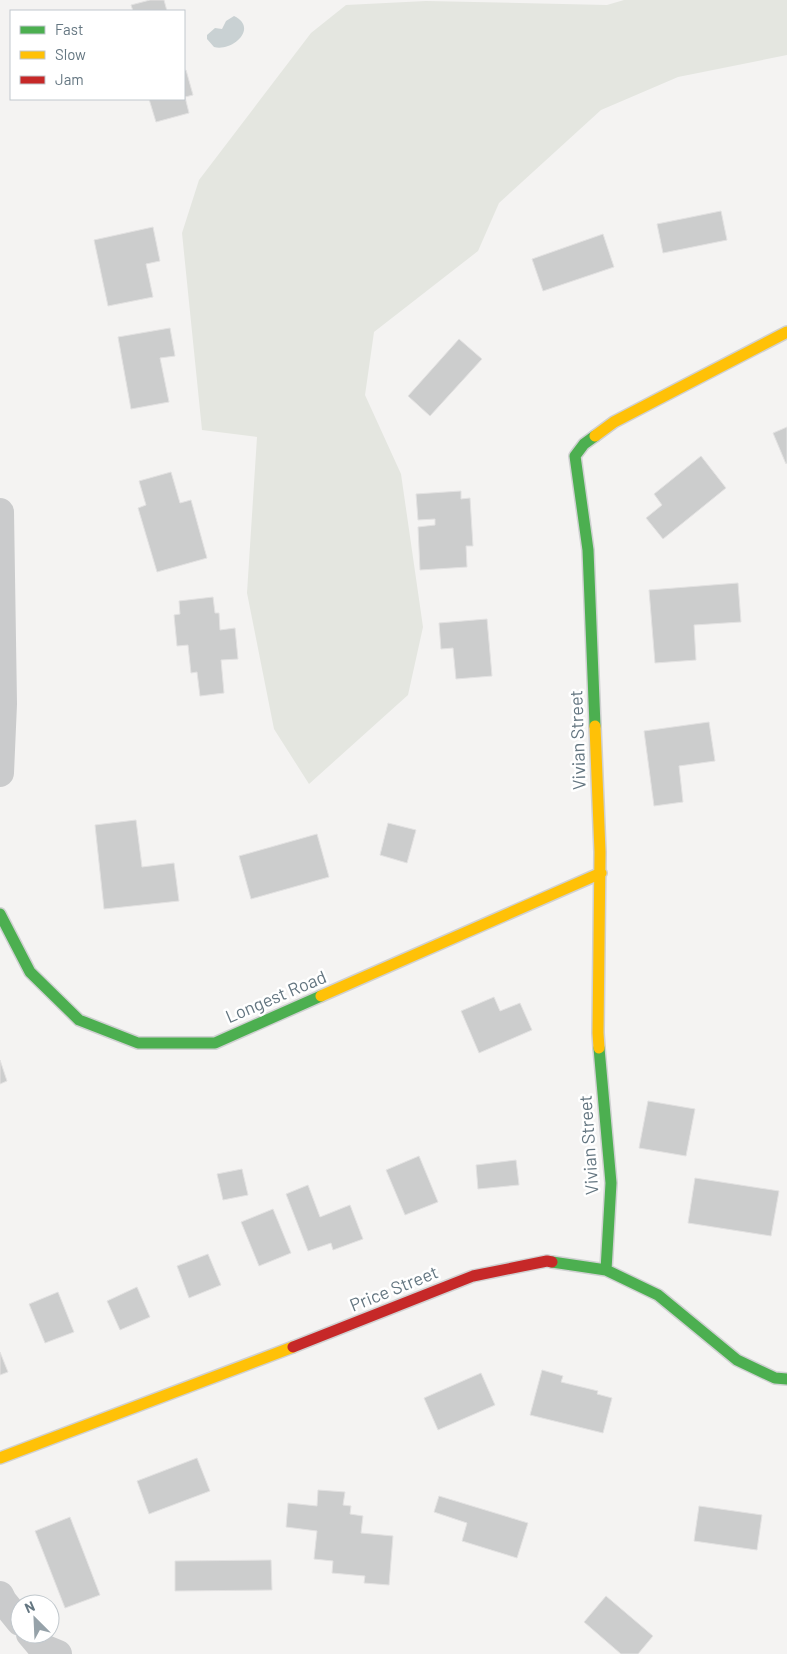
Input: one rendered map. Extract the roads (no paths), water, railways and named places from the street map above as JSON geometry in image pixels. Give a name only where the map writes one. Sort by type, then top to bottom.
[{"type":"street","name":"Vivian Street","points":[[606,1270],[611,1183],[598,1033],[600,873],[588,550],[575,456],[584,444],[614,422],[787,332]]},
{"type":"street","points":[[0,512],[3,704],[0,773]]},
{"type":"street","name":"Longest Road","points":[[0,914],[30,972],[79,1020],[138,1043],[215,1043],[600,873]]},
{"type":"street","name":"Price Street","points":[[0,1458],[350,1326],[473,1276],[546,1261],[606,1270],[658,1294],[737,1360],[775,1378],[787,1379]]},
{"type":"street","points":[[0,1595],[2,1601],[10,1610]]},
{"type":"street","points":[[38,1644],[41,1647],[58,1654]]}]
